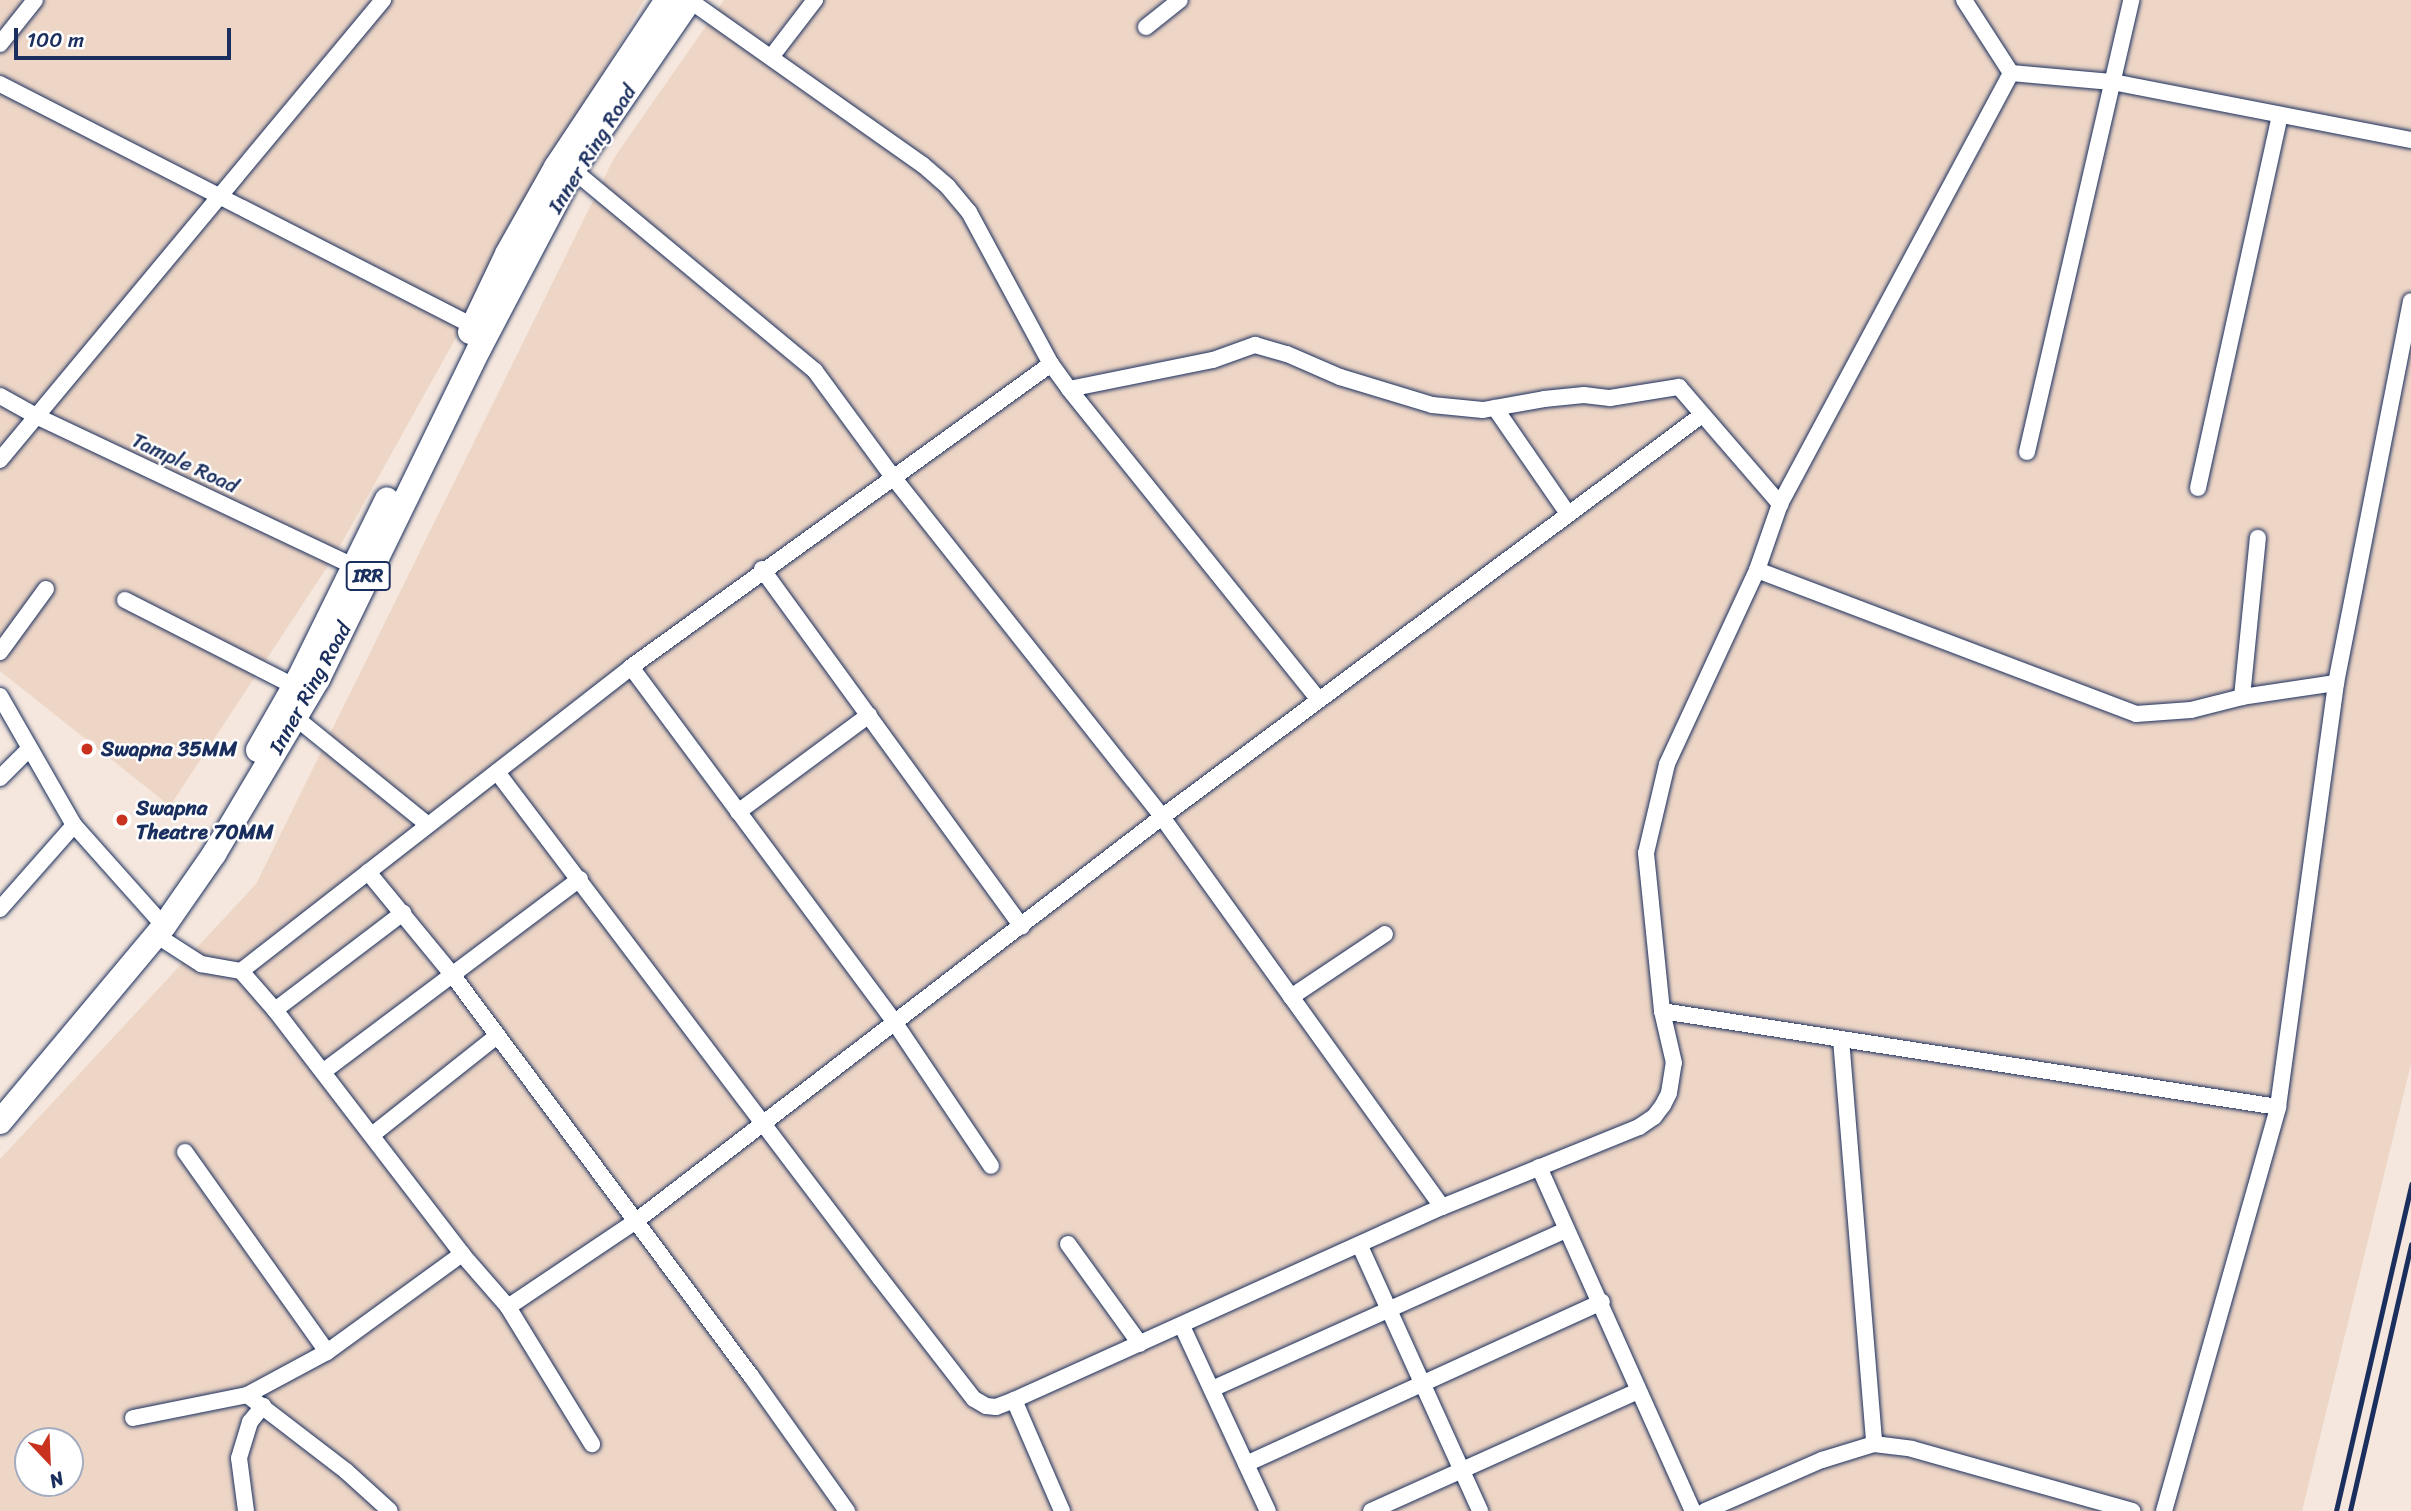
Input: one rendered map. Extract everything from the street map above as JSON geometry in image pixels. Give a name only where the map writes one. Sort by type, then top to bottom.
[{"type":"main road","name":"Inner Ring Road","points":[[0,1122],[159,926],[214,853],[296,718],[318,679],[479,349],[564,168],[667,0]]},
{"type":"main road","name":"Inner Ring Road","points":[[0,1098],[159,926],[294,686],[513,243],[564,168],[690,0]]},
{"type":"street","points":[[0,44],[36,0]]},
{"type":"street","points":[[0,460],[383,0]]},
{"type":"street","points":[[690,0],[923,164],[948,187],[969,212],[1051,364],[1069,389],[1319,700]]},
{"type":"street","points":[[772,56],[815,0]]},
{"type":"street","points":[[1146,27],[1180,0]]},
{"type":"street","points":[[1964,0],[2011,74]]},
{"type":"street","points":[[2027,452],[2131,0]]},
{"type":"street","points":[[2011,74],[2112,82],[2411,140]]},
{"type":"street","points":[[497,772],[974,1399],[986,1406],[996,1407],[1014,1400],[1442,1207],[1639,1127],[1654,1117],[1669,1093],[1674,1063],[1662,1011],[1646,853],[1667,764],[1757,570],[1780,504],[2011,74]]},
{"type":"street","points":[[0,83],[473,326]]},
{"type":"street","points":[[2197,488],[2280,115]]},
{"type":"street","points":[[564,168],[815,371],[893,477],[1162,817],[1442,1207]]},
{"type":"street","points":[[2164,1511],[2278,1107],[2313,835],[2336,683],[2411,301]]},
{"type":"street","points":[[1069,389],[1213,360],[1255,345],[1287,354],[1340,377],[1433,405],[1483,410],[1584,395],[1610,398],[1670,386],[1679,387],[1688,393],[1702,415],[1780,504]]},
{"type":"street","points":[[241,971],[631,667],[762,569],[1051,364]]},
{"type":"street","name":"Tample Road","points":[[0,396],[36,416],[354,566]]},
{"type":"street","points":[[1495,408],[1568,514]]},
{"type":"street","points":[[508,1307],[636,1221],[1162,817],[1702,415]]},
{"type":"street","points":[[2242,697],[2258,538]]},
{"type":"street","points":[[762,569],[1022,927]]},
{"type":"street","points":[[1757,570],[2136,715],[2191,710],[2242,697],[2336,683]]},
{"type":"street","points":[[0,652],[46,589]]},
{"type":"street","points":[[125,600],[294,686]]},
{"type":"street","points":[[631,667],[895,1023],[991,1166]]},
{"type":"street","points":[[0,696],[74,825],[159,926],[201,964],[241,971],[275,1010],[462,1254],[508,1307],[592,1444]]},
{"type":"street","points":[[738,811],[869,715]]},
{"type":"street","points":[[296,718],[427,824]]},
{"type":"street","points":[[0,778],[30,748]]},
{"type":"street","points":[[0,909],[74,825]]},
{"type":"street","points":[[368,872],[451,973],[847,1511]]},
{"type":"street","points":[[324,1071],[451,973],[580,879]]},
{"type":"street","points":[[275,1010],[403,913]]},
{"type":"street","points":[[1291,997],[1385,934]]},
{"type":"street","points":[[1662,1011],[2278,1107]]},
{"type":"street","points":[[372,1135],[498,1037]]},
{"type":"street","points":[[1841,1039],[1874,1444]]},
{"type":"street","points":[[185,1152],[327,1352]]},
{"type":"street","points":[[1539,1167],[1566,1230],[1602,1302],[1638,1391],[1693,1511]]},
{"type":"street","points":[[1212,1389],[1566,1230]]},
{"type":"street","points":[[1068,1244],[1140,1344]]},
{"type":"street","points":[[1360,1246],[1480,1511]]},
{"type":"street","points":[[133,1418],[247,1395],[327,1352],[462,1254]]},
{"type":"street","points":[[1246,1464],[1423,1386],[1602,1302]]},
{"type":"street","points":[[1182,1326],[1268,1511]]},
{"type":"street","points":[[1371,1511],[1638,1391]]},
{"type":"street","points":[[247,1395],[346,1471],[390,1511]]},
{"type":"street","points":[[1014,1400],[1062,1511]]},
{"type":"street","points":[[246,1511],[239,1458],[250,1422],[263,1406]]},
{"type":"street","points":[[1705,1511],[1822,1460],[1874,1444],[1937,1456],[2132,1511]]},
{"type":"shaded area","points":[[0,0],[644,0],[335,555],[170,806],[0,671]]},
{"type":"shaded area","points":[[724,0],[2411,0],[2411,1064],[2302,1511],[0,1511],[0,1159],[256,884],[614,158]]},
{"type":"railway","points":[[2336,1511],[2411,1185]]},
{"type":"railway","points":[[2350,1511],[2411,1245]]},
{"type":"place","name":"Swapna 35MM","points":[[87,749]]},
{"type":"place","name":"Swapna Theatre 70MM","points":[[122,820]]}]
